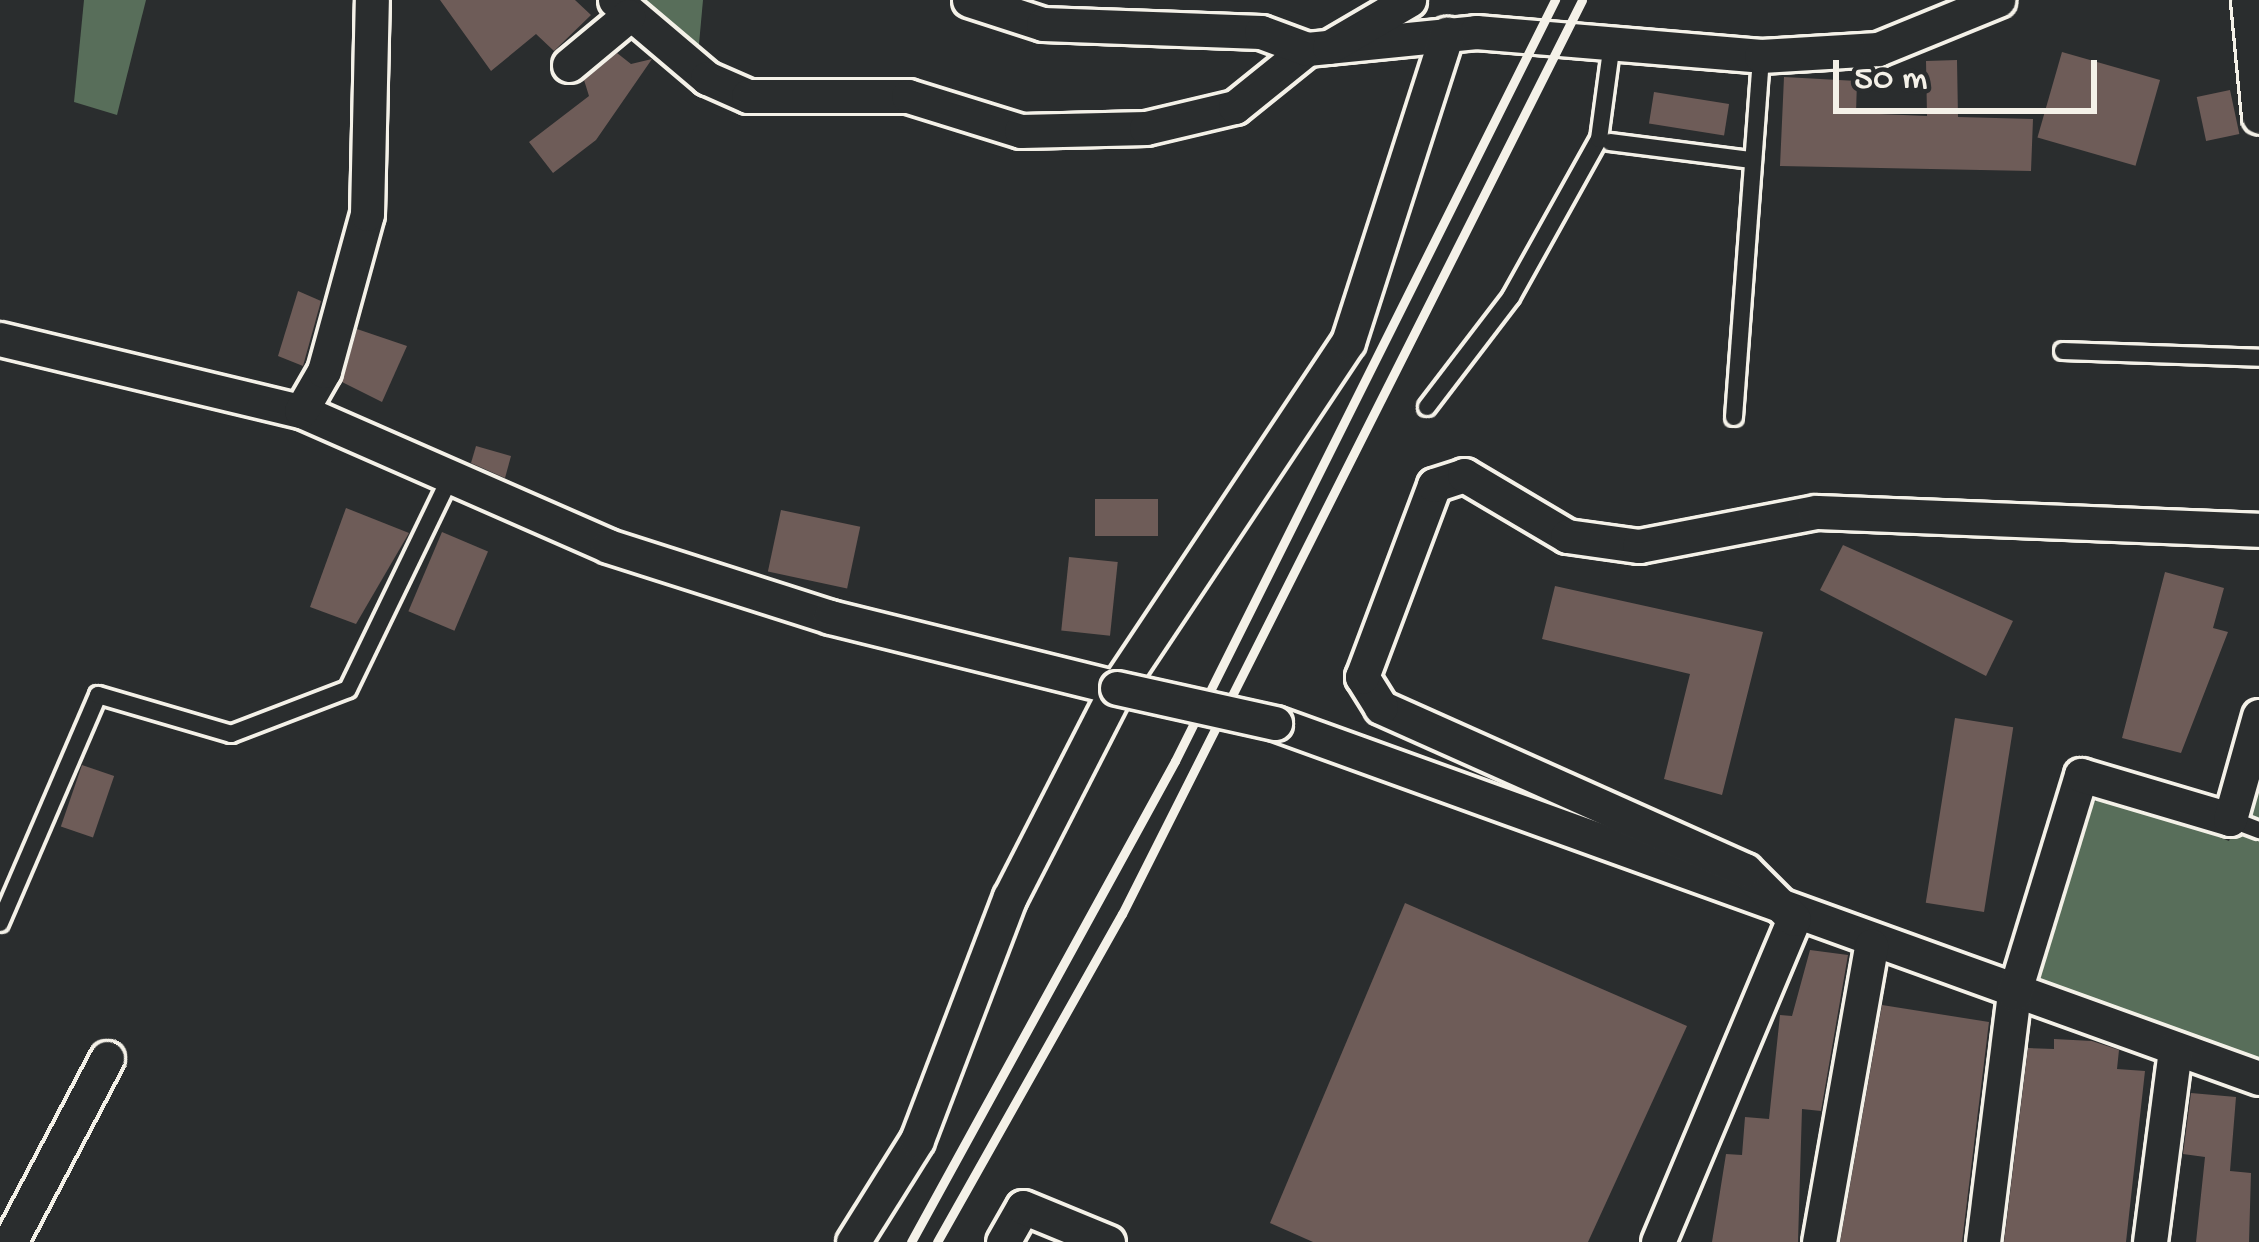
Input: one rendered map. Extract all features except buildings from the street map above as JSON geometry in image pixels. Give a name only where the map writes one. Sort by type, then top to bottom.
[{"type":"street","points":[[302,411],[324,371],[367,214],[372,0]]},
{"type":"street","points":[[969,0],[1043,24],[1262,32],[1317,49],[1447,33],[1761,56],[1878,49],[1998,0]]},
{"type":"street","points":[[569,65],[622,8],[748,96],[908,96],[1021,131],[1146,128],[1235,107],[1317,49],[1409,0]]},
{"type":"street","points":[[2248,0],[2259,116]]},
{"type":"street","points":[[853,1242],[917,1140],[1010,897],[1117,688],[1348,341],[1447,33]]},
{"type":"street","points":[[0,339],[302,411],[448,482],[830,617],[1275,724],[1794,919],[2259,1078]]},
{"type":"street","points":[[1794,919],[1745,870],[1381,706],[1362,677],[1435,485],[1464,475],[1567,536],[1639,546],[1816,512],[2259,530]]},
{"type":"street","points":[[1983,1242],[2014,994],[2080,775],[2244,824],[2259,716]]},
{"type":"street","points":[[1658,1242],[1794,919]]},
{"type":"street","points":[[1819,1242],[1871,946]]},
{"type":"street","points":[[2150,1242],[2175,1049]]},
{"type":"street","points":[[10,1242],[107,1058]]},
{"type":"street","points":[[1003,1242],[1023,1208],[1108,1242]]},
{"type":"lane","points":[[1427,407],[1511,297],[1599,139],[1612,44]]},
{"type":"lane","points":[[1733,417],[1761,56]]},
{"type":"lane","points":[[1610,142],[1750,160]]},
{"type":"lane","points":[[2063,350],[2259,358]]},
{"type":"lane","points":[[0,923],[98,694],[231,734],[348,689],[448,482]]},
{"type":"green space","points":[[84,0],[146,0],[117,115],[74,102]]},
{"type":"green space","points":[[643,0],[703,0],[698,55]]},
{"type":"green space","points":[[2259,769],[2259,1067],[2014,994],[2089,803],[2116,796],[2229,841]]},
{"type":"railway","points":[[911,1242],[1175,761],[1555,0]]},
{"type":"railway","points":[[937,1242],[1122,914],[1582,0]]}]
